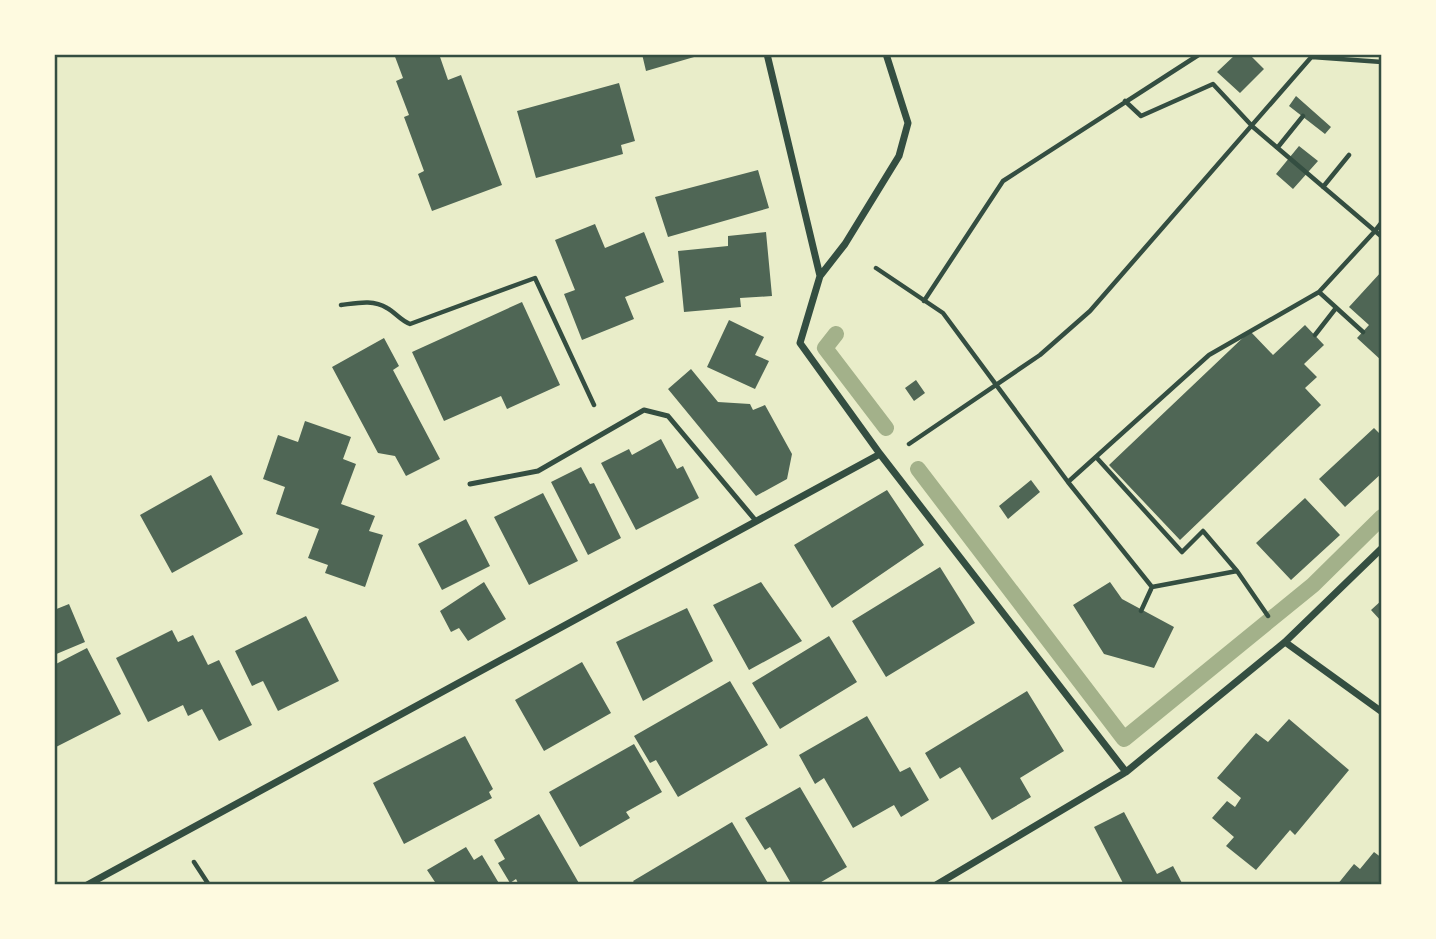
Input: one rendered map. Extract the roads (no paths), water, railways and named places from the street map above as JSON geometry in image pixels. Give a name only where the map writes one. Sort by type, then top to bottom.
[{"type":"street","points":[[767,54],[820,276]]},
{"type":"street","points":[[886,54],[908,123],[899,156],[845,244],[820,276],[800,343],[880,454],[1126,772]]},
{"type":"street","points":[[87,885],[880,454]]},
{"type":"street","points":[[936,885],[1126,772],[1285,642],[1382,548]]},
{"type":"street","points":[[1285,642],[1382,712]]},
{"type":"lane","points":[[470,484],[538,471],[644,410],[668,416],[756,521]]},
{"type":"waterway","points":[[836,334],[825,348],[886,428]]},
{"type":"waterway","points":[[918,469],[1124,739],[1313,585],[1382,517]]}]
